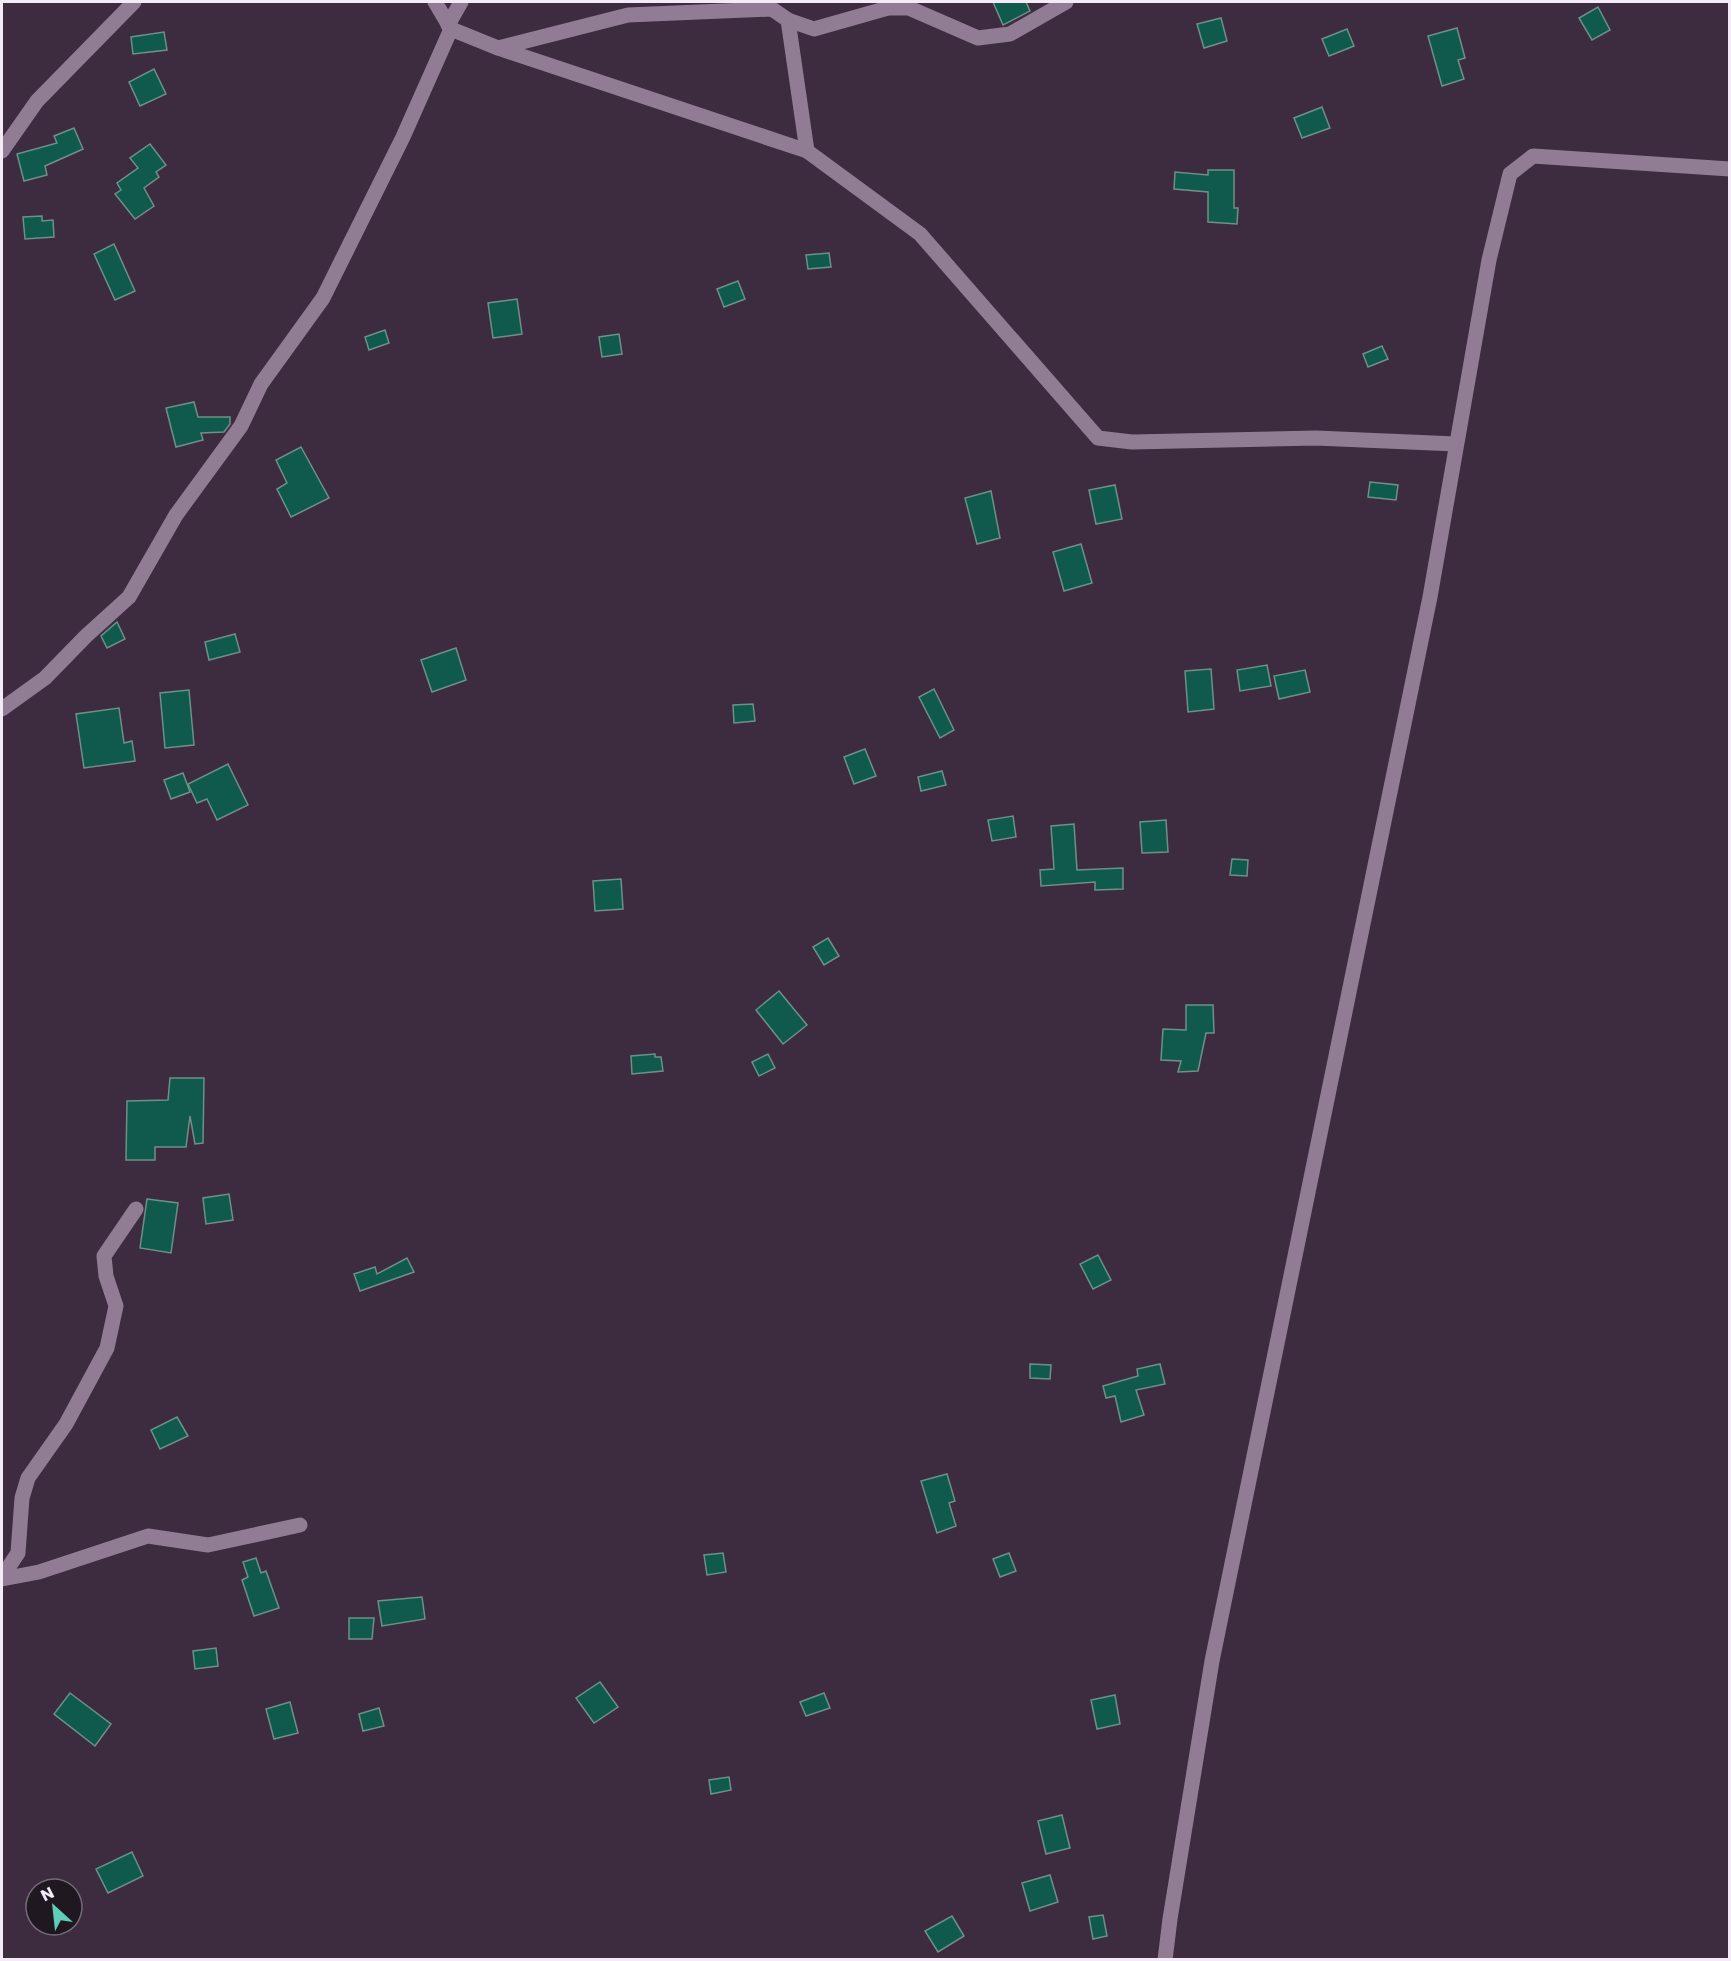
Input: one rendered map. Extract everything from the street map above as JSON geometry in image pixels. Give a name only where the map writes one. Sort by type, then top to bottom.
[{"type":"street","points":[[2,151],[37,101],[134,2]]},
{"type":"street","points":[[435,2],[449,27],[498,48],[807,151],[920,234],[1098,438],[1132,442],[1316,438],[1456,444]]},
{"type":"street","points":[[2,709],[45,678],[129,597],[176,515],[241,426],[261,384],[323,298],[403,137],[461,2]]},
{"type":"street","points":[[498,48],[628,15],[772,9],[788,20],[814,29],[888,8],[909,8],[978,38],[1010,34],[1066,2]]},
{"type":"street","points":[[788,20],[807,151]]},
{"type":"street","points":[[1165,1959],[1212,1661],[1423,632],[1489,260],[1510,174],[1533,156],[1730,169]]},
{"type":"street","points":[[2,1578],[18,1553],[22,1498],[28,1478],[66,1424],[107,1348],[116,1306],[106,1276],[104,1256],[136,1209]]},
{"type":"street","points":[[2,1578],[39,1572],[148,1536],[208,1545],[300,1525]]},
{"type":"building","points":[[993,2],[1026,2],[1030,11],[1003,25]]},
{"type":"building","points":[[1598,7],[1610,30],[1592,40],[1579,18]]},
{"type":"building","points":[[1221,18],[1227,41],[1204,48],[1197,24]]},
{"type":"building","points":[[1457,28],[1465,58],[1458,60],[1464,79],[1442,86],[1428,36]]},
{"type":"building","points":[[1347,29],[1354,46],[1329,56],[1322,39]]},
{"type":"building","points":[[164,32],[167,50],[133,54],[131,37]]},
{"type":"building","points":[[154,69],[166,94],[140,106],[129,82]]},
{"type":"building","points":[[1322,107],[1330,128],[1302,138],[1294,118]]},
{"type":"building","points":[[74,128],[83,149],[45,166],[47,175],[24,181],[17,154],[57,143],[54,136]]},
{"type":"building","points":[[150,144],[166,165],[156,172],[159,177],[144,188],[154,206],[135,219],[115,194],[121,190],[117,183],[138,168],[130,158]]},
{"type":"building","points":[[1208,170],[1234,170],[1234,208],[1238,208],[1237,224],[1208,222],[1208,192],[1174,189],[1175,172],[1208,175]]},
{"type":"building","points":[[42,216],[42,221],[53,220],[54,237],[25,239],[23,217]]},
{"type":"building","points":[[114,244],[135,291],[115,300],[94,254]]},
{"type":"building","points":[[829,253],[831,267],[808,269],[806,255]]},
{"type":"building","points":[[738,281],[745,299],[724,307],[717,289]]},
{"type":"building","points":[[517,299],[522,334],[493,338],[488,303]]},
{"type":"building","points":[[385,330],[389,343],[369,350],[365,337]]},
{"type":"building","points":[[619,334],[622,354],[602,357],[599,337]]},
{"type":"building","points":[[1382,346],[1388,359],[1368,367],[1363,354]]},
{"type":"building","points":[[194,402],[198,417],[230,417],[230,424],[224,432],[201,433],[203,440],[176,447],[166,408]]},
{"type":"building","points":[[301,447],[329,498],[291,517],[277,489],[287,483],[276,460]]},
{"type":"building","points":[[1370,482],[1398,485],[1396,500],[1368,497]]},
{"type":"building","points":[[1115,485],[1122,519],[1096,524],[1089,490]]},
{"type":"building","points":[[991,491],[1000,538],[977,544],[965,498]]},
{"type":"building","points":[[1081,544],[1092,583],[1064,591],[1053,552]]},
{"type":"building","points":[[117,622],[125,639],[107,648],[101,636]]},
{"type":"building","points":[[235,634],[240,652],[209,660],[205,642]]},
{"type":"building","points":[[456,648],[466,680],[432,692],[421,660]]},
{"type":"building","points":[[1267,665],[1271,686],[1240,691],[1237,670]]},
{"type":"building","points":[[1211,669],[1214,709],[1188,712],[1185,671]]},
{"type":"building","points":[[1305,670],[1310,692],[1279,699],[1274,676]]},
{"type":"building","points":[[934,689],[954,730],[940,738],[919,697]]},
{"type":"building","points":[[189,690],[194,745],[165,748],[160,693]]},
{"type":"building","points":[[753,704],[755,721],[734,723],[733,705]]},
{"type":"building","points":[[119,708],[124,743],[132,741],[135,761],[84,768],[76,714]]},
{"type":"building","points":[[865,749],[876,776],[854,784],[844,757]]},
{"type":"building","points":[[228,764],[248,805],[217,820],[207,799],[197,803],[188,784]]},
{"type":"building","points":[[942,771],[946,785],[921,791],[918,777]]},
{"type":"building","points":[[183,773],[190,792],[171,799],[164,780]]},
{"type":"building","points":[[1013,816],[1016,837],[992,841],[988,820]]},
{"type":"building","points":[[1166,820],[1168,852],[1142,853],[1140,822]]},
{"type":"building","points":[[1074,824],[1077,870],[1123,868],[1123,889],[1095,890],[1095,882],[1041,886],[1040,870],[1054,869],[1051,826]]},
{"type":"building","points":[[1232,859],[1248,860],[1247,876],[1230,875]]},
{"type":"building","points":[[621,879],[623,909],[595,911],[593,881]]},
{"type":"building","points":[[828,938],[839,956],[824,965],[813,947]]},
{"type":"building","points":[[779,991],[807,1025],[783,1044],[756,1010]]},
{"type":"building","points":[[1186,1005],[1213,1005],[1214,1033],[1206,1033],[1198,1071],[1178,1072],[1181,1061],[1161,1060],[1163,1029],[1186,1030]]},
{"type":"building","points":[[655,1054],[655,1057],[661,1057],[663,1071],[632,1074],[631,1056]]},
{"type":"building","points":[[768,1054],[775,1068],[759,1076],[752,1062]]},
{"type":"building","points":[[170,1078],[204,1078],[203,1143],[195,1144],[190,1116],[186,1147],[155,1147],[155,1160],[126,1160],[127,1101],[168,1100]]},
{"type":"building","points":[[229,1194],[233,1220],[206,1224],[203,1198]]},
{"type":"building","points":[[147,1199],[178,1203],[171,1253],[140,1248]]},
{"type":"building","points":[[1098,1255],[1111,1280],[1093,1289],[1080,1264]]},
{"type":"building","points":[[407,1258],[414,1272],[360,1291],[354,1274],[375,1267],[377,1274]]},
{"type":"building","points":[[1030,1364],[1051,1365],[1050,1379],[1030,1378]]},
{"type":"building","points":[[1160,1364],[1165,1384],[1136,1390],[1144,1415],[1121,1422],[1115,1396],[1106,1398],[1103,1386],[1138,1376],[1137,1369]]},
{"type":"building","points":[[177,1417],[188,1436],[160,1449],[151,1430]]},
{"type":"building","points":[[947,1474],[955,1501],[949,1503],[956,1526],[937,1533],[921,1481]]},
{"type":"building","points":[[723,1553],[726,1572],[707,1575],[704,1555]]},
{"type":"building","points":[[1009,1553],[1016,1571],[1000,1577],[993,1559]]},
{"type":"building","points":[[256,1558],[261,1573],[266,1571],[279,1608],[254,1616],[242,1580],[248,1577],[243,1562]]},
{"type":"building","points":[[422,1597],[425,1619],[382,1626],[378,1601]]},
{"type":"building","points":[[349,1618],[374,1618],[372,1639],[349,1639]]},
{"type":"building","points":[[216,1648],[218,1666],[195,1669],[193,1651]]},
{"type":"building","points":[[600,1682],[618,1707],[594,1723],[576,1698]]},
{"type":"building","points":[[70,1693],[111,1724],[95,1746],[54,1714]]},
{"type":"building","points":[[824,1693],[830,1708],[806,1716],[800,1702]]},
{"type":"building","points":[[1115,1695],[1120,1724],[1097,1729],[1091,1700]]},
{"type":"building","points":[[290,1702],[298,1733],[274,1739],[266,1709]]},
{"type":"building","points":[[379,1708],[384,1726],[363,1731],[359,1714]]},
{"type":"building","points":[[729,1777],[731,1790],[711,1794],[709,1780]]},
{"type":"building","points":[[1062,1815],[1070,1848],[1046,1854],[1038,1821]]},
{"type":"building","points":[[132,1852],[143,1876],[108,1893],[96,1869]]},
{"type":"building","points":[[1050,1875],[1058,1902],[1030,1911],[1022,1883]]},
{"type":"building","points":[[1103,1915],[1107,1936],[1093,1939],[1089,1917]]},
{"type":"building","points":[[952,1916],[964,1936],[938,1952],[925,1931]]}]
